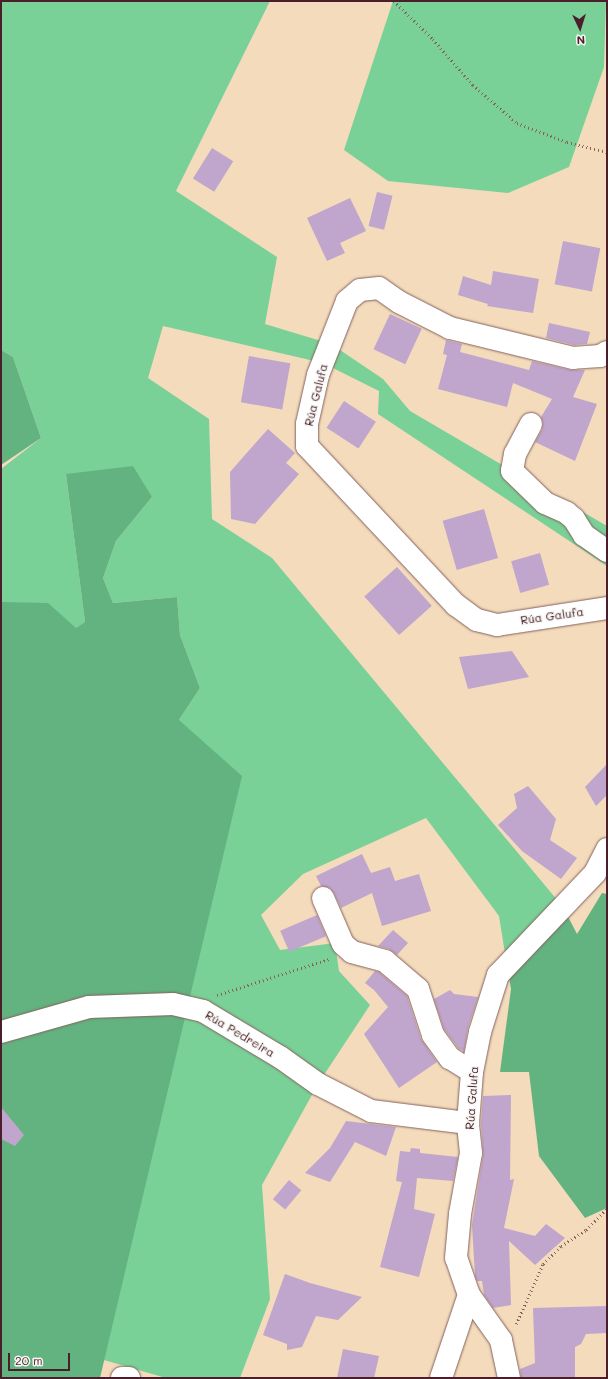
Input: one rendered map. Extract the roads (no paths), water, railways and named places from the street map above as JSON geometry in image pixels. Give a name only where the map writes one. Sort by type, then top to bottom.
[{"type":"street","name":"Rúa Galufa","points":[[607,352],[600,356],[573,358],[450,328],[399,302],[379,288],[360,290],[347,301],[318,375],[307,424],[307,446],[456,605],[477,620],[498,625],[607,608]]},
{"type":"street","points":[[531,424],[515,454],[512,471],[545,503],[567,513],[574,519],[584,535],[607,551]]},
{"type":"street","name":"Rúa Galufa","points":[[509,1378],[501,1340],[469,1295],[456,1258],[460,1214],[471,1154],[468,1123],[472,1072],[480,1032],[498,975],[595,873],[607,849]]},
{"type":"street","points":[[323,898],[343,944],[352,952],[385,961],[418,989],[433,1035],[450,1058],[472,1072]]},
{"type":"street","name":"Rúa Pedreira","points":[[1,1032],[89,1007],[173,1004],[203,1011],[280,1057],[318,1084],[371,1111],[468,1123]]},
{"type":"street","points":[[441,1378],[469,1295]]},
{"type":"street","points":[[122,1378],[129,1378]]}]
